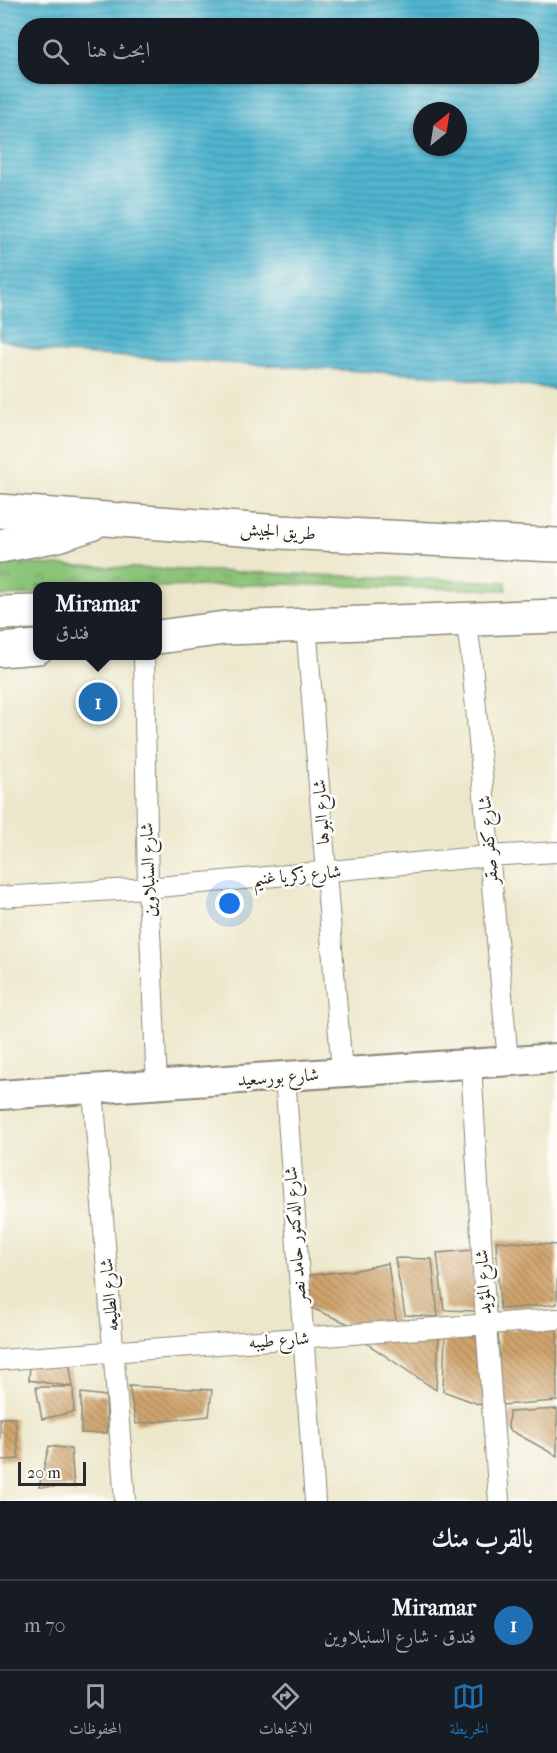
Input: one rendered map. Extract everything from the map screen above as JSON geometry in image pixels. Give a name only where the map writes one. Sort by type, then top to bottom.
[{"type":"highway","name":"طريق الجيش","points":[[0,511],[280,532],[557,545]]},
{"type":"highway","points":[[0,546],[58,536],[104,518]]},
{"type":"highway","points":[[0,613],[33,612]]},
{"type":"highway","points":[[162,636],[225,628],[557,616]]},
{"type":"highway","points":[[162,617],[225,628]]},
{"type":"highway","points":[[0,650],[33,648]]},
{"type":"main road","name":"شارع بورسعيد","points":[[0,1095],[557,1058]]},
{"type":"street","name":"شارع كفر صقر","points":[[466,620],[471,653],[508,1061]]},
{"type":"street","name":"شارع البوها","points":[[306,624],[342,1072]]},
{"type":"street","name":"شارع السنبلاوين","points":[[144,660],[148,888],[158,1085]]},
{"type":"street","name":"شارع زكريا غنيم","points":[[0,897],[148,888],[489,856],[557,852]]},
{"type":"street","name":"شارع المؤيد","points":[[471,1064],[486,1324],[500,1501]]},
{"type":"street","name":"شارع الدكتور حامد نصر","points":[[285,1076],[315,1501]]},
{"type":"street","name":"شارع الطليعه","points":[[93,1089],[125,1501]]},
{"type":"street","name":"شارع طيبه","points":[[0,1360],[557,1318]]},
{"type":"green space","points":[[0,563],[506,582],[506,590],[280,584],[162,587],[162,582],[33,582],[33,594],[0,596]]},
{"type":"water","points":[[0,0],[557,0],[557,390],[441,376],[39,350],[0,339]]},
{"type":"building","points":[[496,1241],[557,1245],[557,1304],[500,1309]]},
{"type":"building","points":[[472,1250],[476,1311],[444,1310],[437,1253]]},
{"type":"building","points":[[395,1258],[432,1259],[438,1317],[405,1315]]},
{"type":"building","points":[[388,1263],[396,1321],[351,1325],[300,1303],[311,1275],[357,1270]]},
{"type":"building","points":[[557,1328],[557,1401],[501,1405],[498,1329]]},
{"type":"building","points":[[445,1333],[477,1337],[492,1409],[443,1391]]},
{"type":"building","points":[[353,1334],[439,1336],[436,1390]]},
{"type":"building","points":[[68,1356],[73,1387],[29,1380],[30,1365]]},
{"type":"building","points":[[129,1386],[212,1390],[209,1416],[136,1424]]},
{"type":"building","points":[[36,1387],[73,1387],[74,1412],[42,1419]]},
{"type":"building","points":[[81,1393],[106,1396],[107,1433],[81,1433]]},
{"type":"building","points":[[557,1409],[557,1456],[508,1429],[509,1412]]},
{"type":"building","points":[[0,1418],[15,1418],[19,1459],[0,1460]]},
{"type":"building","points":[[49,1446],[71,1449],[74,1487],[39,1487]]},
{"type":"place","name":"Miramar","points":[[98,702]]}]
